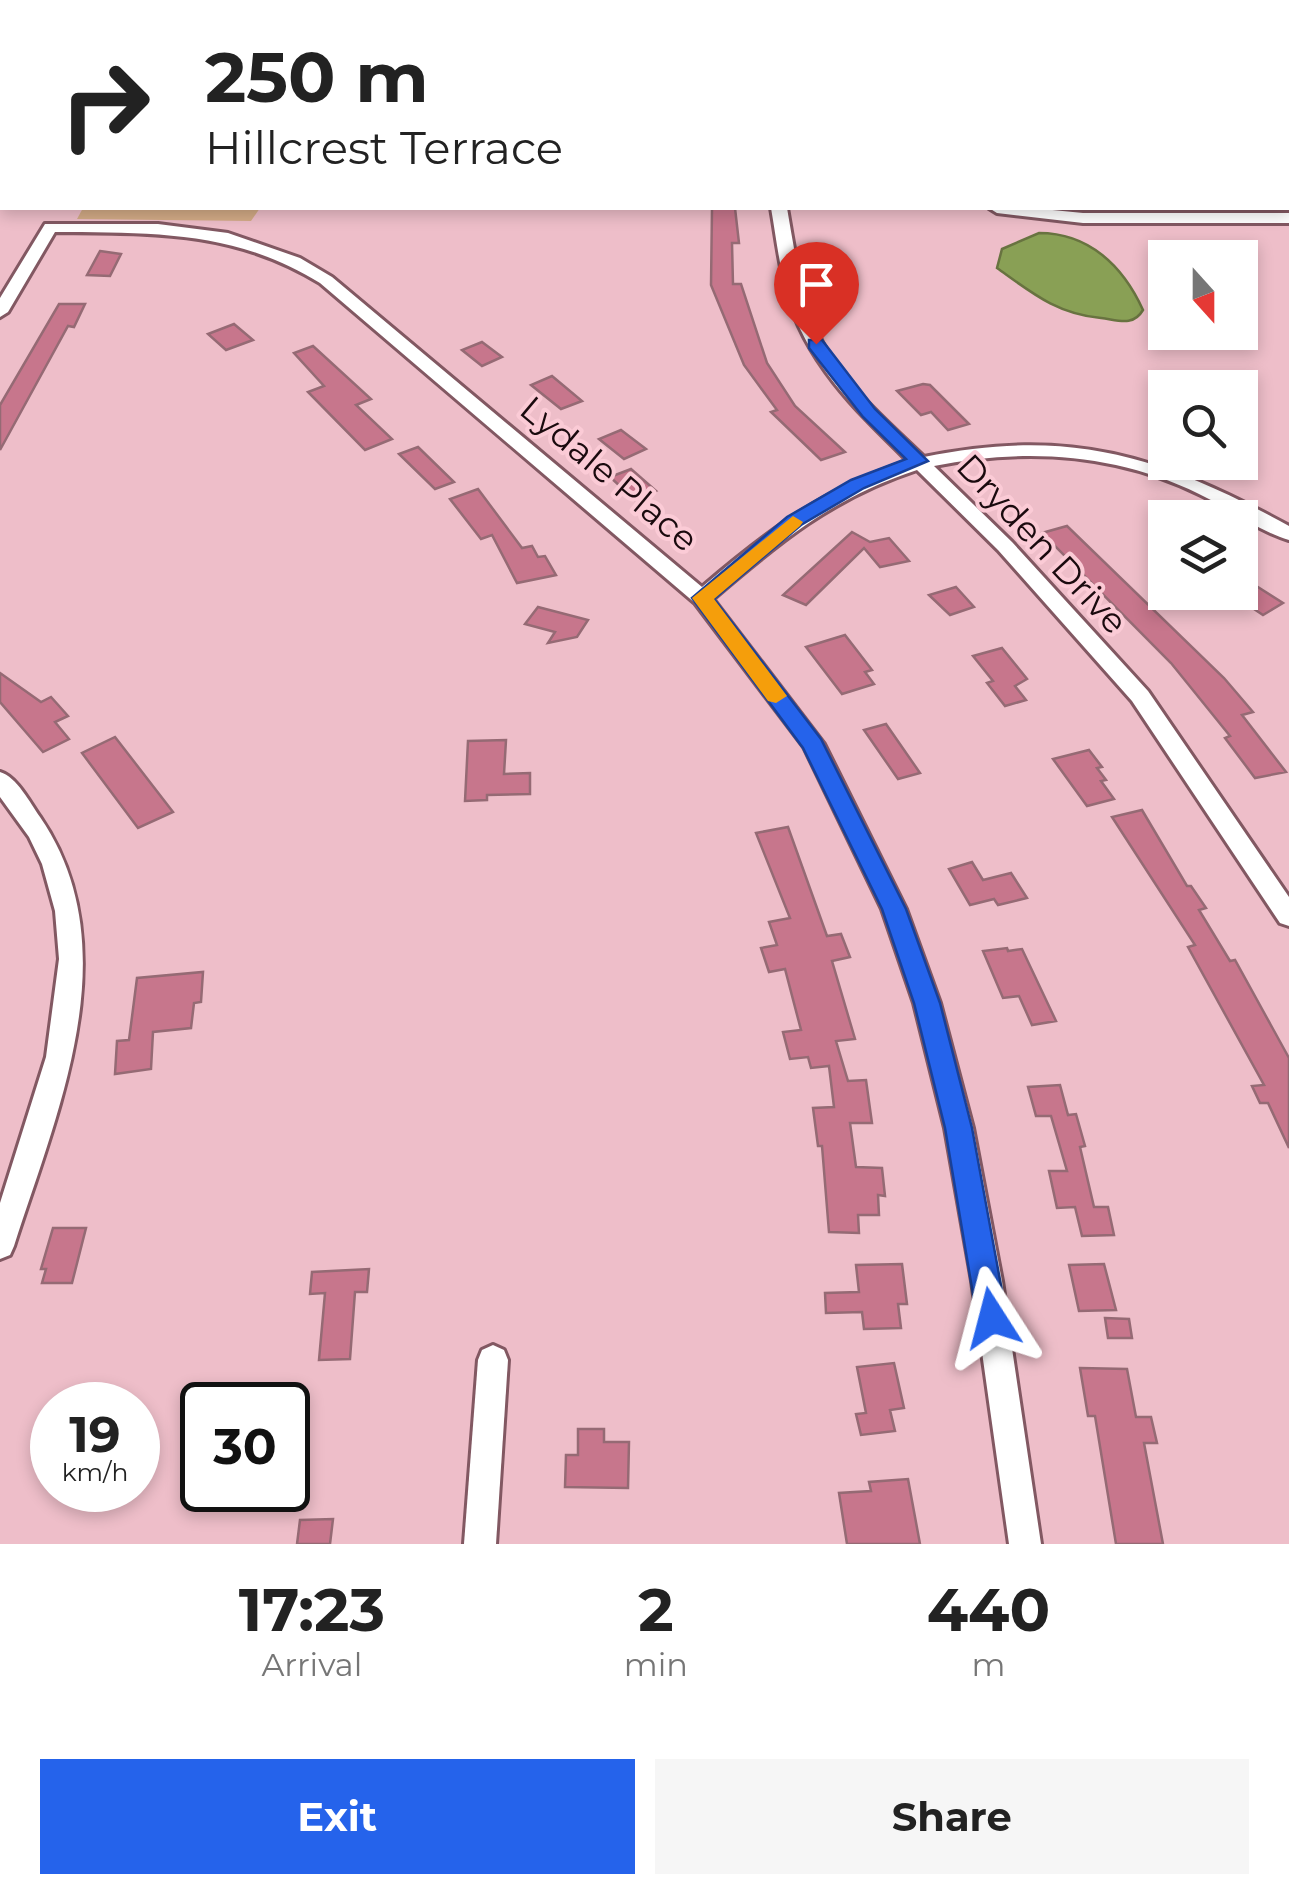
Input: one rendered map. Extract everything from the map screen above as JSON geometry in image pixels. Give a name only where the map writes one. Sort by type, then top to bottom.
[{"type":"street","name":"Dryden Drive","points":[[778,210],[795,294],[816,344],[869,413],[1005,546],[1140,696],[1289,916]]},
{"type":"street","points":[[1013,210],[1083,218],[1289,218]]},
{"type":"street","name":"Lydale Place","points":[[0,312],[50,227],[202,232],[243,240],[289,256],[326,280],[702,598],[813,744],[894,909],[927,1003],[959,1128],[987,1280],[1025,1544]]},
{"type":"street","points":[[702,598],[794,521],[857,484],[919,461],[1028,447],[1090,453],[1154,469],[1218,496],[1289,534]]},
{"type":"street","points":[[0,780],[39,832],[54,862],[63,890],[70,962],[62,1036],[0,1246]]},
{"type":"street","points":[[480,1544],[494,1360]]},
{"type":"shaded area","points":[[82,210],[259,210],[251,221],[77,219]]},
{"type":"shaded area","points":[[1039,233],[1074,239],[1102,255],[1125,279],[1143,310],[1135,319],[1125,321],[1071,312],[1046,301],[997,268],[1002,249]]},
{"type":"building","points":[[712,210],[735,210],[739,243],[732,243],[733,284],[741,284],[767,363],[795,406],[845,452],[821,460],[771,412],[777,410],[744,365],[711,285]]},
{"type":"building","points":[[100,251],[121,254],[110,276],[87,275]]},
{"type":"building","points":[[59,304],[85,304],[74,327],[68,326],[0,450],[0,405]]},
{"type":"building","points":[[234,324],[253,340],[226,350],[208,334]]},
{"type":"building","points":[[482,342],[502,357],[482,366],[462,350]]},
{"type":"building","points":[[313,346],[371,399],[356,405],[392,439],[365,450],[308,392],[324,386],[294,353]]},
{"type":"building","points":[[552,376],[582,401],[561,409],[531,385]]},
{"type":"building","points":[[930,385],[969,424],[948,430],[931,412],[921,415],[897,391]]},
{"type":"building","points":[[621,430],[646,449],[624,459],[599,439]]},
{"type":"building","points":[[418,447],[454,482],[435,489],[399,454]]},
{"type":"building","points":[[631,469],[656,491],[635,500],[610,477]]},
{"type":"building","points":[[478,489],[522,548],[532,546],[538,557],[545,556],[556,575],[517,583],[492,535],[481,539],[450,499]]},
{"type":"building","points":[[1067,526],[1148,604],[1148,610],[1154,610],[1224,678],[1253,712],[1242,715],[1286,772],[1255,778],[1225,738],[1230,736],[1171,663],[1042,533]]},
{"type":"building","points":[[852,532],[870,542],[889,538],[909,561],[880,567],[864,548],[806,605],[783,595]]},
{"type":"building","points":[[956,587],[974,607],[950,615],[929,595]]},
{"type":"building","points":[[1258,587],[1283,603],[1263,615],[1256,610]]},
{"type":"building","points":[[538,607],[588,620],[577,637],[548,643],[555,632],[525,624]]},
{"type":"building","points":[[845,635],[872,670],[865,672],[874,684],[842,694],[806,647]]},
{"type":"building","points":[[1002,648],[1027,679],[1015,686],[1026,700],[1005,706],[987,683],[993,681],[973,656]]},
{"type":"building","points":[[0,673],[41,702],[51,697],[68,716],[55,722],[69,739],[43,752],[0,702]]},
{"type":"building","points":[[886,724],[920,773],[898,779],[864,730]]},
{"type":"building","points":[[115,737],[173,812],[138,828],[82,753]]},
{"type":"building","points":[[506,740],[504,774],[530,773],[530,794],[487,795],[487,800],[465,801],[468,741]]},
{"type":"building","points":[[1089,750],[1102,767],[1097,768],[1106,780],[1101,781],[1114,799],[1087,806],[1053,759]]},
{"type":"building","points":[[1142,810],[1187,886],[1191,886],[1206,908],[1199,910],[1230,961],[1235,960],[1289,1058],[1289,1148],[1268,1103],[1260,1103],[1252,1086],[1264,1085],[1188,947],[1195,945],[1112,817]]},
{"type":"building","points":[[788,827],[827,936],[841,934],[850,957],[832,961],[855,1039],[836,1041],[848,1081],[866,1080],[872,1123],[850,1123],[856,1167],[882,1168],[885,1196],[878,1195],[879,1215],[858,1215],[859,1233],[829,1232],[822,1146],[818,1146],[813,1108],[834,1107],[829,1066],[811,1068],[808,1057],[790,1059],[783,1032],[801,1030],[785,969],[769,972],[761,948],[777,945],[769,922],[790,918],[756,833]]},
{"type":"building","points":[[972,862],[983,880],[1011,873],[1027,898],[998,905],[994,899],[970,905],[949,869]]},
{"type":"building","points":[[1022,949],[1056,1021],[1032,1025],[1019,996],[1003,998],[983,951]]},
{"type":"building","points":[[203,972],[201,1002],[194,1003],[191,1028],[153,1032],[151,1069],[115,1074],[117,1041],[129,1040],[137,978]]},
{"type":"building","points":[[1060,1085],[1068,1115],[1076,1114],[1085,1146],[1080,1147],[1094,1207],[1108,1207],[1114,1235],[1082,1236],[1075,1207],[1057,1208],[1049,1171],[1067,1171],[1051,1116],[1036,1116],[1028,1087]]},
{"type":"building","points":[[53,1228],[86,1228],[72,1283],[42,1283],[46,1269],[41,1269]]},
{"type":"building","points":[[902,1264],[907,1304],[898,1304],[901,1328],[864,1329],[862,1312],[826,1313],[825,1293],[859,1292],[856,1265]]},
{"type":"building","points":[[1104,1264],[1116,1310],[1079,1311],[1069,1265]]},
{"type":"building","points":[[369,1269],[367,1292],[355,1292],[350,1359],[319,1360],[325,1293],[310,1294],[312,1272]]},
{"type":"building","points":[[1105,1318],[1129,1319],[1132,1338],[1108,1338]]},
{"type":"building","points":[[894,1363],[904,1408],[890,1410],[895,1431],[861,1435],[856,1414],[866,1413],[857,1367]]},
{"type":"building","points":[[1080,1368],[1127,1369],[1136,1417],[1151,1417],[1157,1443],[1144,1443],[1163,1544],[1116,1544],[1095,1416],[1088,1416]]},
{"type":"building","points":[[578,1429],[604,1429],[604,1442],[629,1442],[628,1488],[565,1487],[566,1455],[578,1455]]},
{"type":"building","points":[[908,1479],[920,1544],[847,1544],[839,1493],[871,1491],[869,1482]]},
{"type":"building","points":[[333,1519],[330,1544],[297,1544],[300,1520]]},
{"type":"slow traffic","points":[[776,696],[702,598],[793,522]]},
{"type":"route","points":[[816,344],[869,413],[919,461],[857,484],[794,521],[702,598],[813,744],[894,909],[927,1003],[959,1128],[992,1318]]}]
